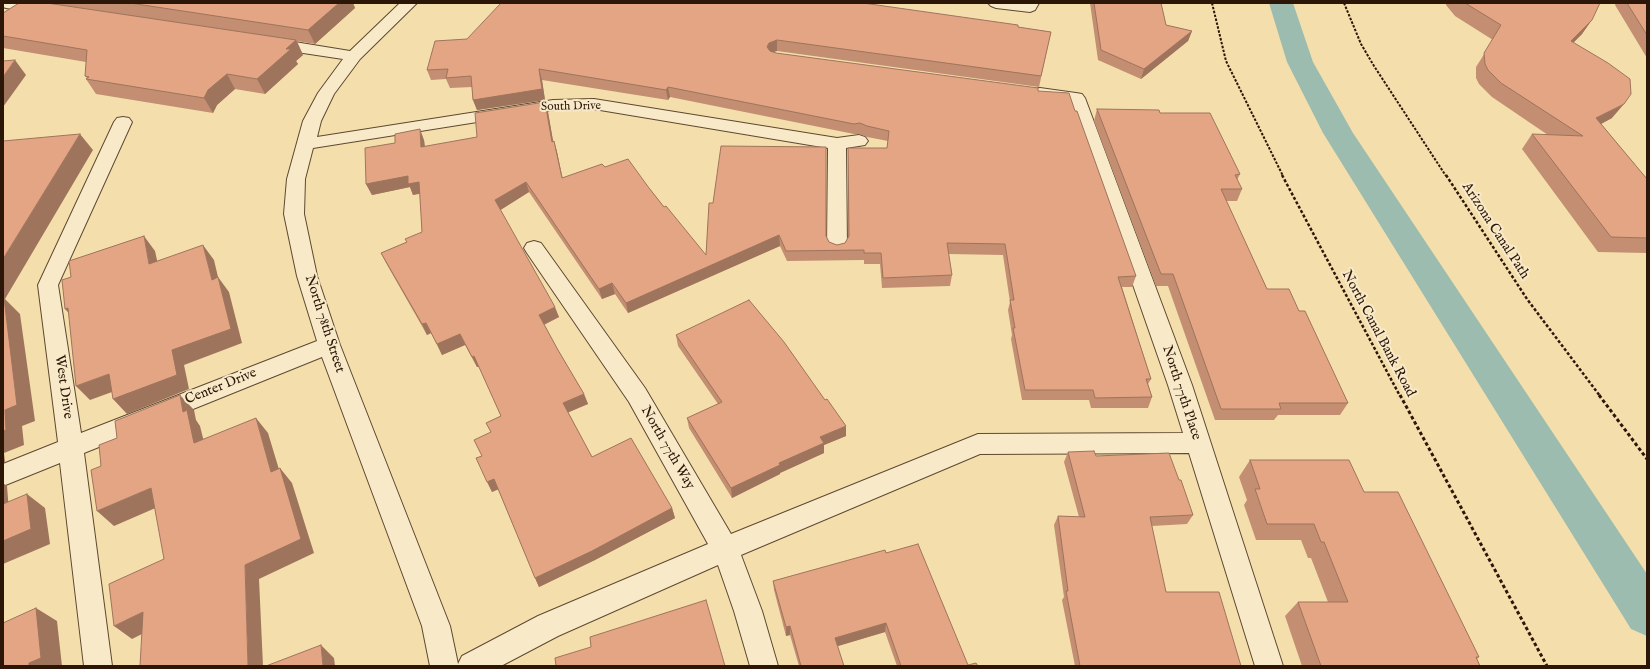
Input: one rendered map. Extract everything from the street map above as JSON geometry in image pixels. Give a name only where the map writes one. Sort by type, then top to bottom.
[{"type":"street","points":[[6,3],[62,11]]},
{"type":"street","name":"North 78th Street","points":[[409,3],[354,56],[326,93],[312,121],[296,180],[294,214],[307,276],[328,345],[436,626],[444,666]]},
{"type":"street","points":[[996,3],[1030,5]]},
{"type":"street","points":[[259,41],[354,56]]},
{"type":"street","name":"North 77th Place","points":[[1022,90],[1076,98],[1180,384],[1197,443],[1269,666]]},
{"type":"street","name":"South Drive","points":[[306,144],[553,105],[594,104],[837,144],[859,141]]},
{"type":"street","name":"West Drive","points":[[98,666],[72,448],[48,285],[123,122]]},
{"type":"street","points":[[837,144],[837,247]]},
{"type":"street","name":"North 77th Way","points":[[534,248],[637,395],[725,549],[748,611],[764,666]]},
{"type":"street","name":"Center Drive","points":[[3,475],[328,345]]},
{"type":"street","points":[[472,666],[548,626],[725,549],[978,444],[1197,443]]},
{"type":"path","name":"North Canal Bank Road","points":[[1212,3],[1226,61],[1262,136],[1320,247],[1547,666]]},
{"type":"path","name":"Arizona Canal Path","points":[[1344,3],[1361,44],[1374,66],[1527,299],[1647,459]]},
{"type":"building","points":[[19,3],[47,3],[296,40],[286,49],[291,49],[257,79],[227,74],[208,90],[204,98],[86,79],[89,77],[85,76],[87,50],[3,36],[3,13]]},
{"type":"building","points":[[130,3],[339,3],[308,30]]},
{"type":"building","points":[[501,3],[863,3],[1018,25],[1018,27],[1051,32],[1041,76],[777,40],[769,43],[767,47],[770,51],[776,53],[1038,88],[1038,91],[1069,93],[1075,111],[1077,111],[1136,276],[1118,277],[1151,379],[1146,379],[1152,397],[1095,398],[1093,390],[1025,390],[1013,328],[1015,328],[1010,300],[1014,300],[1005,244],[947,243],[952,275],[883,278],[881,253],[864,253],[864,250],[786,251],[779,235],[626,303],[612,283],[599,289],[526,182],[495,200],[555,307],[539,315],[584,394],[563,403],[592,457],[631,438],[672,508],[592,551],[535,578],[494,479],[487,482],[476,458],[482,456],[474,440],[491,432],[486,423],[501,416],[474,356],[472,357],[460,334],[437,344],[426,323],[422,324],[381,253],[407,242],[405,239],[422,232],[419,182],[408,184],[408,176],[366,184],[365,148],[395,143],[395,134],[420,129],[421,147],[477,137],[475,113],[545,102],[552,142],[554,141],[562,178],[602,164],[605,167],[628,159],[664,207],[666,206],[706,255],[709,203],[713,203],[721,146],[826,147],[826,236],[829,242],[837,245],[845,243],[849,236],[848,148],[887,148],[889,131],[860,123],[854,124],[668,87],[666,90],[539,69],[542,89],[473,100],[471,76],[446,78],[448,69],[427,70],[435,41],[467,39]]},
{"type":"building","points":[[1094,3],[1161,3],[1166,25],[1192,31],[1144,69],[1101,50]]},
{"type":"building","points":[[1465,3],[1600,3],[1592,20],[1571,41],[1608,63],[1630,79],[1631,94],[1624,104],[1596,118],[1647,179],[1647,238],[1611,237],[1532,134],[1583,136],[1501,83],[1488,70],[1485,64],[1484,53],[1501,25]]},
{"type":"building","points":[[1627,3],[1647,3],[1647,35]]},
{"type":"building","points":[[15,60],[3,77],[3,61]]},
{"type":"building","points":[[1097,109],[1159,110],[1160,113],[1210,113],[1240,174],[1235,175],[1242,189],[1221,189],[1267,289],[1289,289],[1299,311],[1305,311],[1348,403],[1279,403],[1281,409],[1221,409],[1173,274],[1161,274]]},
{"type":"building","points":[[80,134],[3,259],[3,141]]},
{"type":"building","points":[[144,236],[149,264],[203,245],[212,280],[218,277],[231,329],[172,350],[177,375],[113,399],[109,374],[76,386],[68,308],[65,309],[62,280],[71,277],[69,261]]},
{"type":"building","points":[[3,298],[17,405],[5,410],[6,430],[3,431]]},
{"type":"building","points":[[749,300],[784,342],[825,400],[827,399],[846,426],[820,437],[824,443],[779,463],[780,465],[731,488],[687,418],[722,402],[676,335]]},
{"type":"building","points":[[180,395],[183,412],[187,410],[194,443],[256,418],[271,472],[280,468],[301,539],[245,565],[248,666],[140,666],[143,612],[114,626],[109,584],[164,559],[151,488],[97,511],[91,470],[101,466],[99,445],[117,438],[115,421]]},
{"type":"building","points":[[1094,451],[1096,456],[1169,453],[1179,480],[1181,480],[1193,515],[1150,517],[1166,592],[1219,592],[1241,666],[1080,666],[1066,591],[1068,591],[1058,516],[1085,517],[1068,452]]},
{"type":"building","points":[[1250,460],[1349,460],[1364,492],[1398,492],[1479,657],[1476,657],[1480,666],[1321,666],[1298,602],[1348,602],[1324,542],[1321,542],[1314,524],[1267,524],[1255,489],[1260,489]]},
{"type":"building","points":[[27,494],[31,529],[3,541],[3,504]]},
{"type":"building","points":[[918,544],[968,665],[976,663],[978,666],[901,666],[886,623],[835,638],[844,666],[801,666],[790,626],[786,627],[773,581],[885,550],[886,553]]},
{"type":"building","points":[[706,600],[725,666],[556,666],[555,658],[591,647],[590,637]]},
{"type":"building","points":[[36,608],[41,658],[29,663],[29,666],[3,666],[3,623]]},
{"type":"building","points":[[321,645],[323,666],[266,666]]},
{"type":"waterway","points":[[1281,3],[1300,62],[1338,133],[1647,614]]}]
